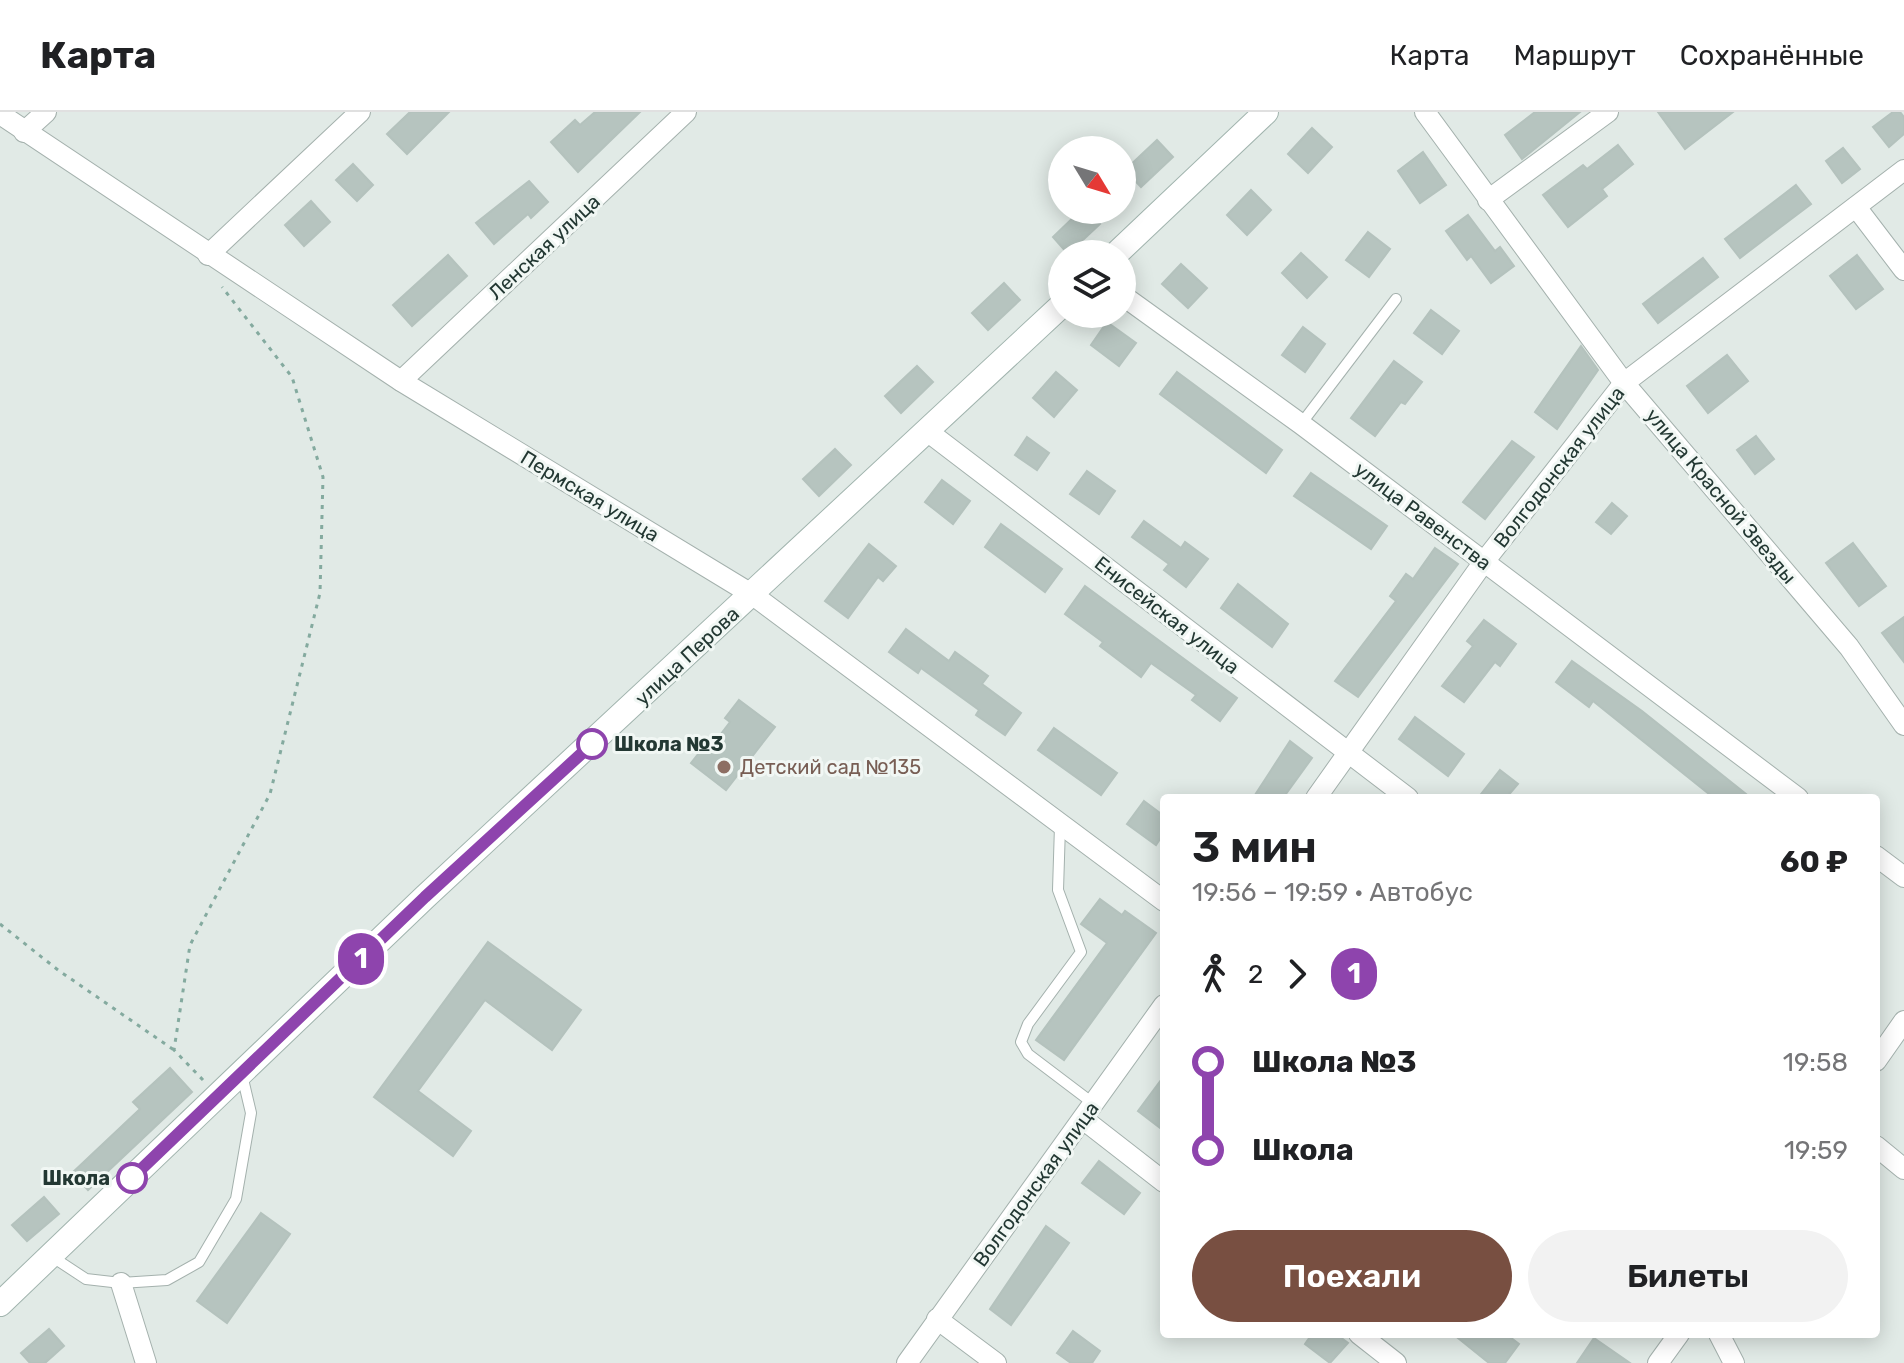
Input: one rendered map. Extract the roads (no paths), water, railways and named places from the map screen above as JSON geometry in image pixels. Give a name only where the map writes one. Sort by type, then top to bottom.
[{"type":"main road","points":[[1131,240],[1266,112]]},
{"type":"main road","name":"улица Перова","points":[[0,1304],[425,897],[1048,318]]},
{"type":"street","points":[[24,132],[46,112]]},
{"type":"street","points":[[216,260],[360,112]]},
{"type":"street","name":"Ленская улица","points":[[401,381],[686,112]]},
{"type":"street","name":"улица Красной Звезды","points":[[1425,112],[1624,383],[1849,647],[1904,725]]},
{"type":"street","points":[[1488,200],[1608,112]]},
{"type":"street","name":"Пермская улица","points":[[0,114],[401,381],[753,595],[1160,898]]},
{"type":"street","name":"Волгодонская улица","points":[[1319,794],[1483,563],[1624,383],[1904,170]]},
{"type":"street","points":[[1856,207],[1904,270]]},
{"type":"street","name":"улица Равенства","points":[[1136,305],[1301,424],[1793,794]]},
{"type":"street","name":"Енисейская улица","points":[[927,431],[1403,794]]},
{"type":"street","points":[[1880,859],[1904,877]]},
{"type":"street","name":"Волгодонская улица","points":[[907,1363],[1160,1011]]},
{"type":"street","points":[[1880,1055],[1904,1021]]},
{"type":"street","points":[[1089,1112],[1160,1178]]},
{"type":"street","points":[[1880,1149],[1904,1169]]},
{"type":"street","points":[[121,1283],[146,1363]]},
{"type":"street","points":[[937,1319],[996,1363]]},
{"type":"street","points":[[1364,1338],[1396,1363]]},
{"type":"street","points":[[1658,1363],[1676,1338]]},
{"type":"street","points":[[1721,1338],[1734,1363]]},
{"type":"lane","points":[[1301,424],[1396,299]]},
{"type":"lane","points":[[1061,824],[1058,890],[1081,952],[1028,1024],[1021,1042],[1028,1054],[1089,1112]]},
{"type":"lane","points":[[51,1256],[86,1279],[121,1283],[167,1280],[199,1262],[236,1199],[251,1113],[242,1073]]},
{"type":"place","name":"Школа №3","points":[[592,744]]},
{"type":"place","name":"Детский сад №135","points":[[724,767]]},
{"type":"place","name":"Школа","points":[[132,1178]]}]
